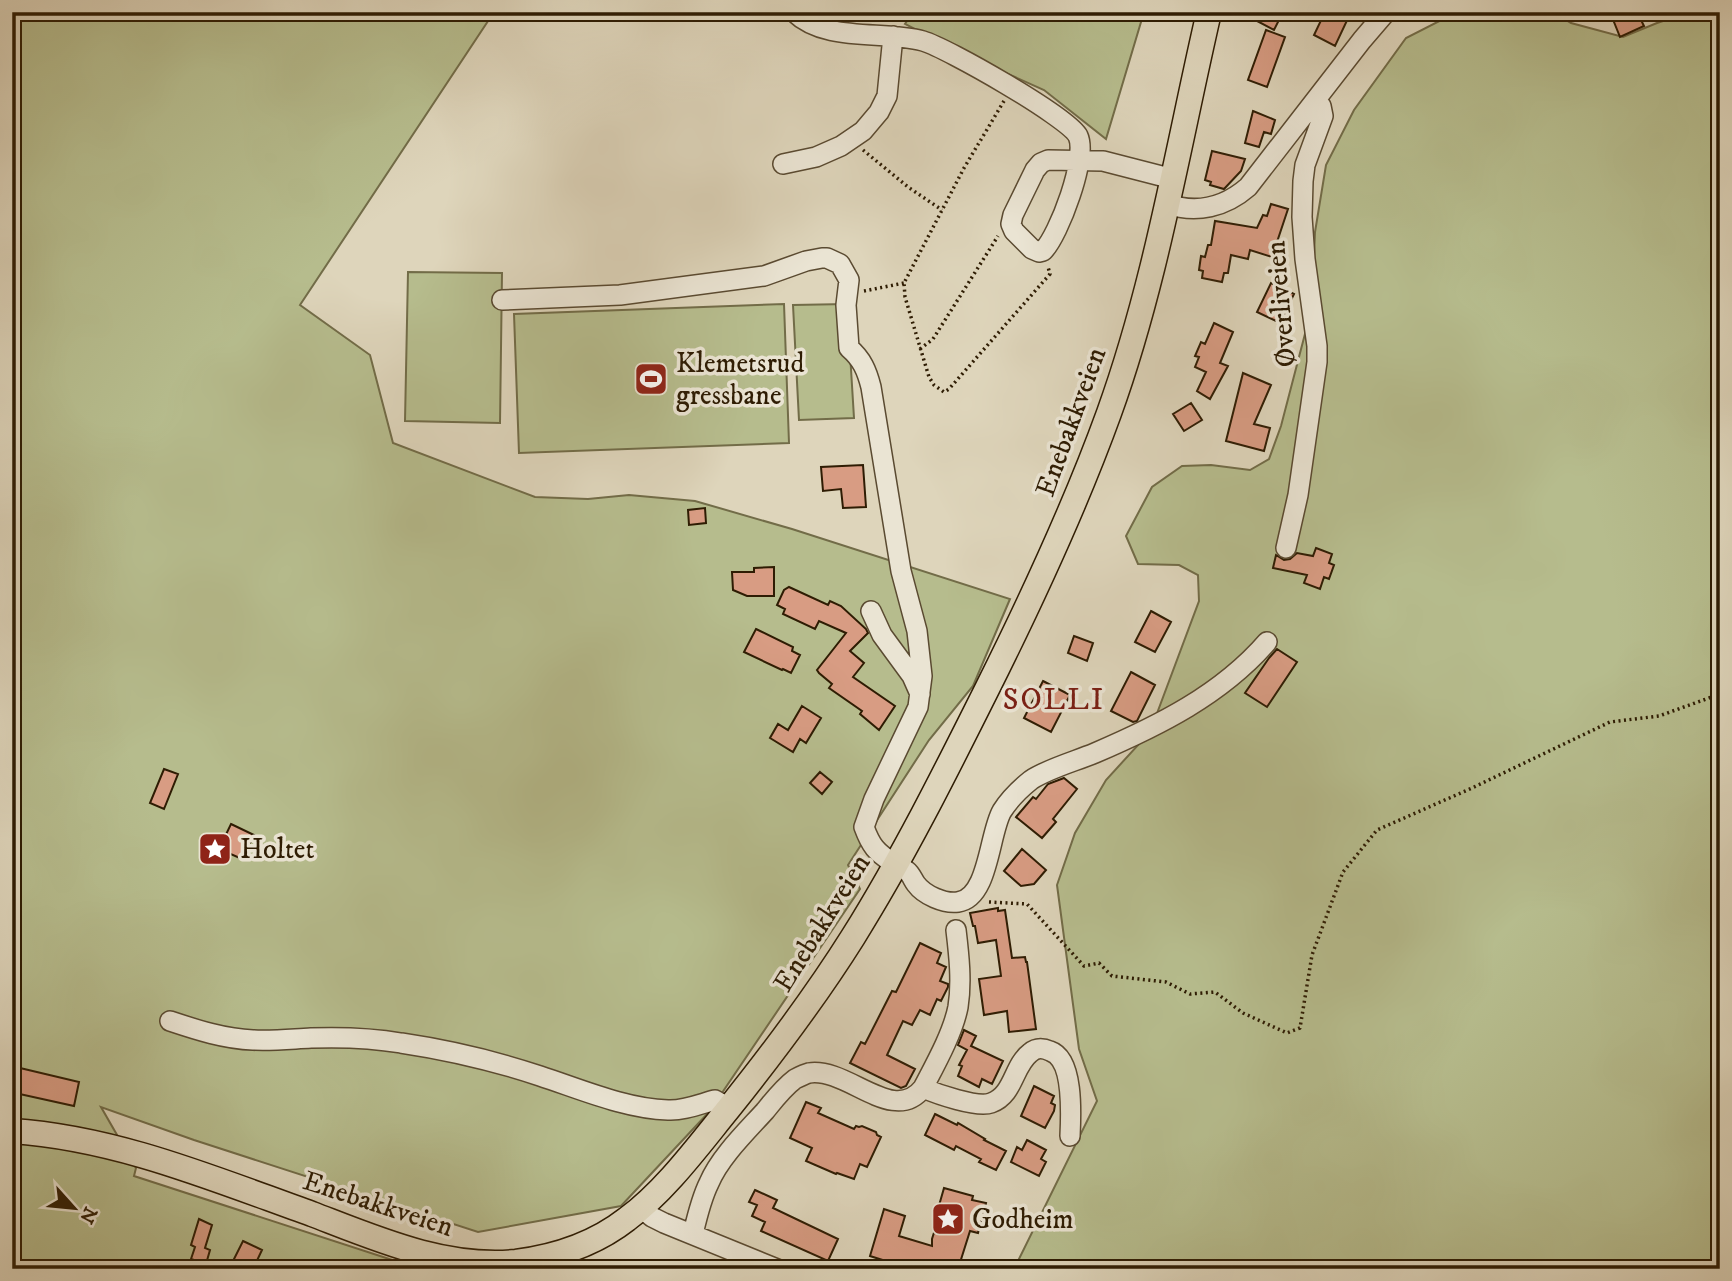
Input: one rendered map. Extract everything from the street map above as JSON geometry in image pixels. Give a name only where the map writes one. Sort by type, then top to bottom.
[{"type":"main road","name":"Enebakkveien","points":[[12,1130],[90,1141],[150,1157],[366,1234],[456,1261],[509,1262],[544,1257],[593,1240],[624,1222],[641,1208],[692,1153],[761,1068],[852,938],[937,789],[1049,559],[1110,411],[1135,332],[1173,179],[1209,12]]},
{"type":"street","points":[[794,12],[822,29],[927,42],[1012,89],[1059,118],[1073,130],[1079,138],[1080,160],[1073,189],[1052,241],[1044,251],[1032,249],[1014,231],[1011,224],[1035,170],[1041,163],[1048,160],[1080,160],[1103,161],[1173,179]]},
{"type":"street","points":[[1167,204],[1182,209],[1205,209],[1239,195],[1386,12]]},
{"type":"street","points":[[783,164],[816,157],[841,146],[863,131],[879,112],[887,96],[893,36]]},
{"type":"street","name":"Øverliveien","points":[[1286,548],[1298,495],[1317,362],[1302,217],[1305,165],[1323,116],[1321,106],[1316,100]]},
{"type":"street","points":[[502,300],[620,295],[743,280],[764,276],[806,261],[827,258],[840,264],[849,281],[846,305],[849,348],[860,358],[871,387],[901,571],[917,631],[922,676],[916,714],[874,799],[864,827],[873,849],[909,872],[917,886],[934,898],[961,902],[975,892],[1001,813],[1009,801],[1030,781],[1145,731],[1193,705],[1231,677],[1267,642]]},
{"type":"street","points":[[871,611],[882,635],[912,676],[920,695]]},
{"type":"street","points":[[693,1234],[708,1184],[715,1171],[742,1136],[796,1079],[807,1073],[832,1074],[888,1100],[909,1100],[918,1095],[940,1055],[958,1007],[959,960],[956,930]]},
{"type":"street","points":[[170,1021],[200,1031],[249,1040],[311,1038],[401,1042],[526,1071],[647,1108],[671,1111],[715,1100],[729,1108]]},
{"type":"street","points":[[923,1088],[961,1100],[991,1103],[1008,1089],[1024,1059],[1031,1052],[1039,1048],[1046,1049],[1056,1053],[1061,1059],[1067,1077],[1071,1104],[1070,1136]]},
{"type":"street","points":[[641,1208],[652,1217],[777,1269]]},
{"type":"path","points":[[1012,89],[970,158],[904,283],[905,297],[920,349],[934,385],[944,392],[949,389],[1050,274],[1044,251]]},
{"type":"path","points":[[872,158],[942,210]]},
{"type":"path","points":[[920,349],[933,339],[998,236],[1011,224]]},
{"type":"path","points":[[865,291],[904,283]]},
{"type":"path","points":[[966,900],[1027,904],[1084,965],[1099,963],[1112,976],[1166,982],[1190,994],[1214,992],[1243,1013],[1287,1033],[1300,1028],[1312,955],[1343,872],[1377,830],[1611,722],[1659,716],[1720,694]]},
{"type":"green space","points":[[12,12],[494,12],[300,305],[370,355],[393,443],[535,497],[588,499],[629,495],[695,501],[1010,599],[973,686],[929,740],[848,865],[860,889],[709,1112],[621,1206],[478,1232],[101,1107],[136,1168],[134,1176],[420,1269],[12,1269]]},
{"type":"green space","points":[[913,12],[1144,12],[1106,139],[1044,90],[961,53],[905,24]]},
{"type":"green space","points":[[1457,12],[1553,12],[1571,23],[1623,37],[1690,12],[1720,12],[1720,1269],[1014,1269],[1097,1101],[1079,1049],[1057,885],[1075,833],[1106,780],[1150,732],[1199,601],[1198,575],[1179,565],[1138,564],[1126,536],[1152,487],[1182,466],[1211,465],[1250,470],[1269,459],[1281,426],[1312,307],[1315,232],[1326,165],[1354,110],[1406,38]]},
{"type":"green space","points":[[408,272],[502,273],[500,423],[405,421]]},
{"type":"green space","name":"Klemetsrud gressbane","points":[[784,304],[789,443],[519,453],[514,314]]},
{"type":"green space","points":[[847,304],[854,418],[799,420],[793,305]]},
{"type":"building","points":[[1240,12],[1283,12],[1274,30]]},
{"type":"building","points":[[1325,12],[1351,12],[1335,46],[1314,35]]},
{"type":"building","points":[[1610,12],[1637,12],[1644,26],[1620,37]]},
{"type":"building","points":[[1266,30],[1285,37],[1267,87],[1248,80]]},
{"type":"building","points":[[1253,111],[1275,120],[1271,134],[1264,132],[1259,147],[1245,143]]},
{"type":"building","points":[[1212,151],[1245,159],[1241,171],[1224,189],[1210,185],[1211,182],[1205,180]]},
{"type":"building","points":[[1271,204],[1288,209],[1272,257],[1250,250],[1248,259],[1231,255],[1228,273],[1224,273],[1222,282],[1202,278],[1203,271],[1199,270],[1201,256],[1205,257],[1208,245],[1211,245],[1215,221],[1257,228],[1263,215],[1267,216]]},
{"type":"building","points":[[1271,283],[1294,294],[1280,323],[1257,312]]},
{"type":"building","points":[[1214,323],[1233,332],[1220,363],[1228,366],[1210,399],[1197,391],[1206,372],[1195,367],[1199,357],[1195,356],[1201,342],[1205,344]]},
{"type":"building","points":[[1243,373],[1271,385],[1254,424],[1270,428],[1264,451],[1226,441]]},
{"type":"building","points":[[1191,403],[1202,420],[1184,431],[1173,414]]},
{"type":"building","points":[[863,465],[866,507],[843,508],[841,489],[823,491],[821,467]]},
{"type":"building","points":[[705,508],[706,523],[689,525],[688,510]]},
{"type":"building","points":[[1316,548],[1332,554],[1329,563],[1334,565],[1329,579],[1324,577],[1320,589],[1304,583],[1307,575],[1273,568],[1276,555],[1284,560],[1297,553],[1313,556]]},
{"type":"building","points":[[774,567],[774,596],[747,596],[733,590],[732,572],[754,572],[754,568]]},
{"type":"building","points":[[789,587],[828,605],[830,601],[841,606],[866,629],[868,633],[850,651],[864,663],[853,677],[895,706],[879,730],[860,714],[862,711],[829,688],[832,684],[817,670],[846,633],[819,621],[815,629],[783,614],[785,609],[777,605],[784,590]]},
{"type":"building","points":[[1151,611],[1171,622],[1155,652],[1135,642]]},
{"type":"building","points":[[756,629],[793,647],[792,651],[800,655],[791,673],[744,652]]},
{"type":"building","points":[[1074,636],[1093,643],[1087,661],[1068,653]]},
{"type":"building","points":[[1277,649],[1297,662],[1267,707],[1245,693]]},
{"type":"building","points":[[1131,672],[1155,685],[1137,721],[1133,722],[1111,711]]},
{"type":"building","points":[[1043,681],[1070,695],[1051,732],[1024,718]]},
{"type":"building","points":[[802,706],[821,718],[806,743],[800,739],[793,752],[770,738],[778,724],[788,730]]},
{"type":"building","points":[[164,769],[178,774],[164,809],[150,803]]},
{"type":"building","points":[[820,772],[832,782],[822,794],[810,783]]},
{"type":"building","points":[[1064,778],[1077,789],[1042,838],[1016,817],[1048,784]]},
{"type":"building","points":[[231,824],[254,835],[242,859],[219,849]]},
{"type":"building","points":[[1022,849],[1046,870],[1034,884],[1021,886],[1004,871]]},
{"type":"building","points":[[998,908],[998,911],[1005,910],[1012,958],[1025,957],[1027,962],[1036,1029],[1009,1032],[1007,1011],[984,1015],[979,979],[1001,976],[996,940],[978,943],[970,913]]},
{"type":"building","points":[[920,943],[941,953],[937,963],[946,967],[940,981],[948,984],[948,987],[941,1001],[937,999],[930,1015],[920,1010],[912,1025],[903,1021],[887,1055],[915,1069],[906,1086],[901,1088],[850,1063],[861,1042],[865,1044],[892,991],[896,992]]},
{"type":"building","points":[[964,1030],[976,1036],[971,1046],[1003,1061],[992,1084],[982,1079],[979,1087],[958,1076],[962,1066],[959,1065],[967,1050],[958,1045]]},
{"type":"building","points":[[20,1068],[79,1082],[74,1106],[15,1093]]},
{"type":"building","points":[[1034,1086],[1054,1096],[1051,1103],[1055,1105],[1054,1111],[1045,1128],[1021,1116]]},
{"type":"building","points":[[806,1102],[821,1108],[818,1113],[854,1129],[856,1126],[862,1126],[881,1137],[867,1167],[860,1164],[854,1179],[806,1161],[812,1148],[790,1138]]},
{"type":"building","points":[[935,1114],[957,1125],[958,1123],[1006,1151],[996,1170],[956,1146],[954,1150],[925,1135]]},
{"type":"building","points":[[1027,1140],[1046,1150],[1041,1159],[1046,1162],[1039,1176],[1011,1162],[1017,1147],[1022,1150]]},
{"type":"building","points":[[944,1188],[973,1196],[972,1200],[986,1203],[978,1233],[970,1231],[958,1269],[911,1269],[870,1256],[884,1209],[905,1216],[899,1236],[932,1246],[939,1217],[936,1216]]},
{"type":"building","points":[[755,1190],[777,1200],[773,1208],[838,1239],[828,1261],[761,1231],[765,1222],[752,1216],[757,1205],[749,1202]]},
{"type":"building","points":[[199,1219],[212,1225],[205,1248],[210,1250],[206,1264],[191,1259],[195,1247],[191,1245]]},
{"type":"building","points":[[243,1241],[262,1250],[253,1269],[229,1269]]},
{"type":"place","name":"Klemetsrud gressbane","points":[[651,379]]},
{"type":"place","name":"Holtet","points":[[215,849]]},
{"type":"place","name":"Godheim","points":[[948,1219]]},
{"type":"district","name":"SOLLI","points":[[1054,700]]}]
